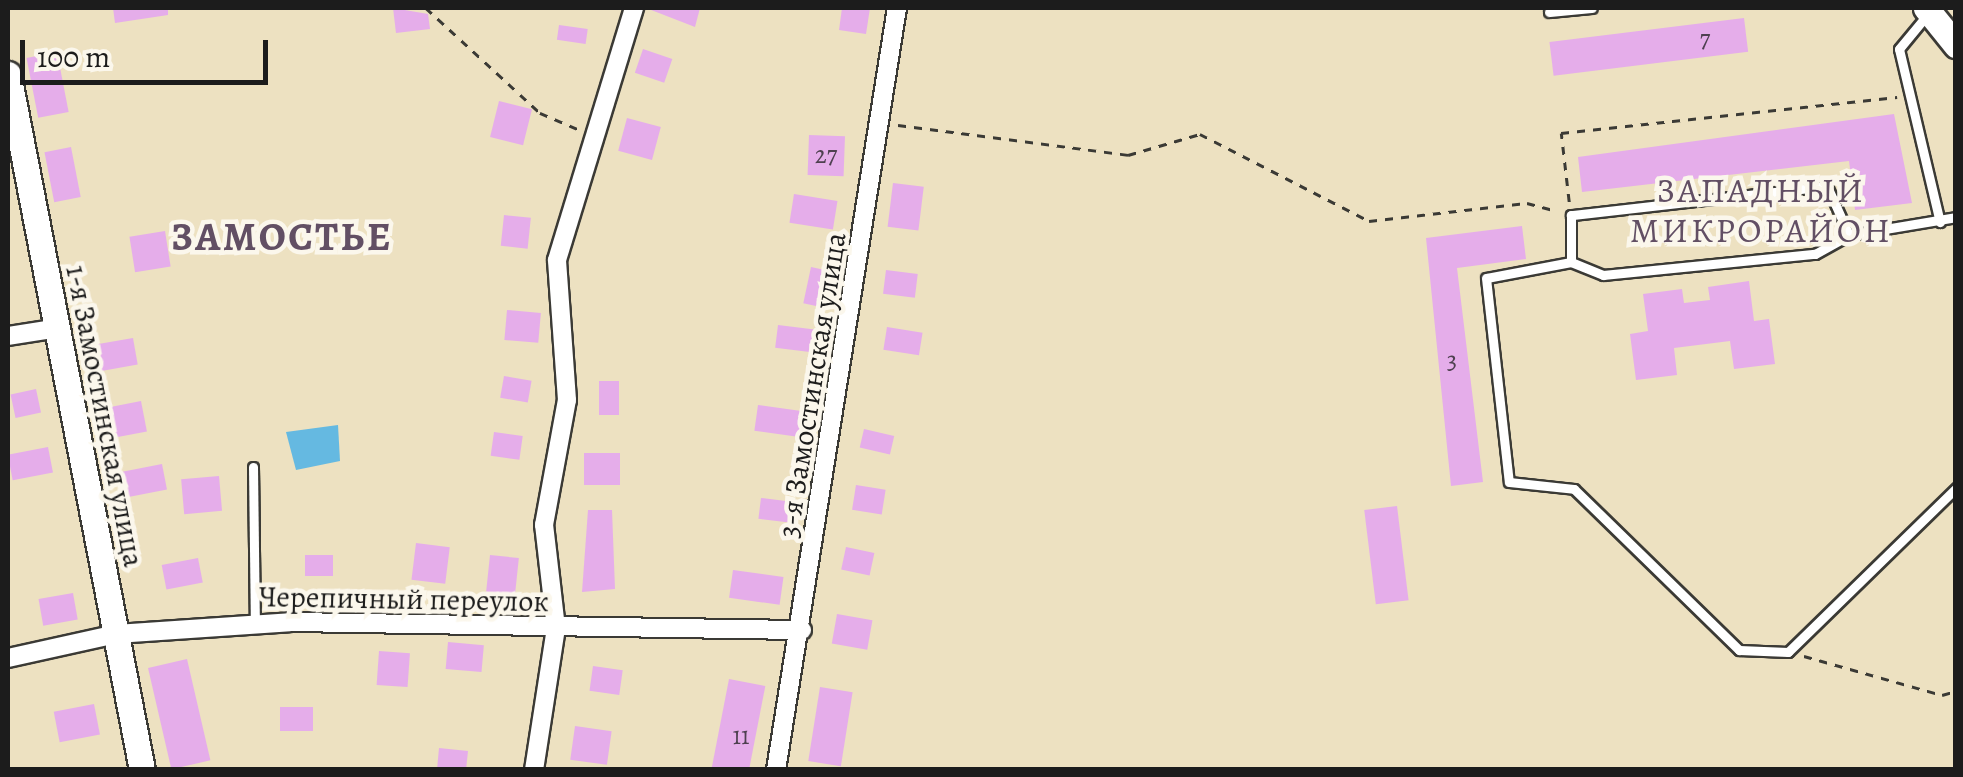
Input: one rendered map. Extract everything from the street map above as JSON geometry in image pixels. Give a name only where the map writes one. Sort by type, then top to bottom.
[{"type":"street","points":[[534,770],[556,628],[544,525],[567,400],[557,260],[634,8]]},
{"type":"street","name":"3-я Замостинская улица","points":[[776,770],[802,630],[898,8]]},
{"type":"street","points":[[1928,10],[1956,45]]},
{"type":"street","name":"1-я Замостинская улица","points":[[8,74],[52,329],[142,770]]},
{"type":"street","points":[[8,336],[52,329]]},
{"type":"street","name":"Черепичный переулок","points":[[8,658],[116,634],[255,624],[802,630]]},
{"type":"lane","points":[[1549,12],[1592,8]]},
{"type":"lane","points":[[1928,10],[1899,49],[1940,222]]},
{"type":"lane","points":[[1571,262],[1571,215],[1827,186],[1849,235]]},
{"type":"lane","points":[[1956,217],[1849,235],[1816,254],[1603,275],[1571,262],[1486,278],[1509,482],[1574,489],[1739,650],[1788,652],[1956,488]]},
{"type":"lane","points":[[253,467],[255,624]]},
{"type":"path","points":[[426,8],[540,113],[595,136]]},
{"type":"path","points":[[881,122],[1128,155],[1200,134],[1368,222],[1528,204],[1571,215],[1561,133],[1910,96]]},
{"type":"path","points":[[1788,652],[1942,696],[1956,691]]},
{"type":"water","points":[[338,425],[340,461],[296,470],[286,432]]},
{"type":"building","points":[[113,8],[168,8],[168,15],[115,23]]},
{"type":"building","points":[[393,8],[428,14],[430,29],[396,33]]},
{"type":"building","points":[[646,8],[700,8],[695,27]]},
{"type":"building","points":[[842,8],[870,8],[866,34],[839,30]]},
{"type":"building","points":[[1744,18],[1748,52],[1554,76],[1549,42]]},
{"type":"building","points":[[559,25],[588,29],[586,44],[557,40]]},
{"type":"building","points":[[643,49],[672,59],[664,83],[635,73]]},
{"type":"building","points":[[57,52],[69,112],[38,118],[27,58]]},
{"type":"building","points":[[499,101],[532,109],[523,145],[490,137]]},
{"type":"building","points":[[1894,114],[1912,203],[1855,210],[1849,161],[1582,192],[1578,157]]},
{"type":"building","points":[[627,118],[661,127],[652,160],[618,151]]},
{"type":"building","points":[[809,135],[845,136],[844,176],[808,175]]},
{"type":"building","points":[[71,147],[81,197],[54,202],[44,152]]},
{"type":"building","points":[[893,183],[924,187],[918,230],[888,227]]},
{"type":"building","points":[[794,194],[837,201],[833,230],[789,223]]},
{"type":"building","points":[[504,215],[531,218],[528,249],[501,246]]},
{"type":"building","points":[[1522,226],[1526,259],[1457,268],[1483,482],[1451,486],[1426,238]]},
{"type":"building","points":[[165,231],[171,267],[135,272],[129,237]]},
{"type":"building","points":[[811,267],[830,271],[822,307],[803,303]]},
{"type":"building","points":[[886,270],[918,274],[915,298],[883,294]]},
{"type":"building","points":[[1749,281],[1754,321],[1769,319],[1775,364],[1734,369],[1730,341],[1674,348],[1677,375],[1636,380],[1630,334],[1648,331],[1643,294],[1682,289],[1684,303],[1710,300],[1708,287]]},
{"type":"building","points":[[507,310],[541,313],[538,343],[504,340]]},
{"type":"building","points":[[778,325],[817,330],[814,353],[775,348]]},
{"type":"building","points":[[887,327],[923,333],[919,355],[883,350]]},
{"type":"building","points":[[133,338],[138,365],[97,372],[93,345]]},
{"type":"building","points":[[504,376],[532,381],[528,403],[500,398]]},
{"type":"building","points":[[599,381],[619,381],[619,415],[599,415]]},
{"type":"building","points":[[36,389],[41,412],[16,418],[11,394]]},
{"type":"building","points":[[141,401],[147,431],[113,438],[107,408]]},
{"type":"building","points":[[758,405],[807,412],[803,438],[754,431]]},
{"type":"building","points":[[864,429],[894,436],[890,454],[860,448]]},
{"type":"building","points":[[494,432],[523,436],[519,460],[491,456]]},
{"type":"building","points":[[48,447],[53,473],[13,480],[8,455]]},
{"type":"building","points":[[584,453],[620,453],[620,485],[584,485]]},
{"type":"building","points":[[162,464],[167,490],[125,498],[120,472]]},
{"type":"building","points":[[219,476],[222,511],[184,514],[181,479]]},
{"type":"building","points":[[856,485],[886,490],[882,514],[852,510]]},
{"type":"building","points":[[761,498],[792,502],[789,523],[758,519]]},
{"type":"building","points":[[1397,506],[1409,600],[1376,604],[1364,510]]},
{"type":"building","points":[[588,510],[612,510],[615,589],[582,592]]},
{"type":"building","points":[[416,543],[450,547],[445,584],[411,580]]},
{"type":"building","points":[[846,547],[874,553],[870,576],[841,569]]},
{"type":"building","points":[[305,555],[333,555],[333,576],[305,576]]},
{"type":"building","points":[[490,555],[519,558],[515,595],[486,592]]},
{"type":"building","points":[[198,558],[203,583],[166,590],[162,565]]},
{"type":"building","points":[[733,570],[784,577],[780,605],[729,598]]},
{"type":"building","points":[[73,593],[78,620],[43,626],[39,599]]},
{"type":"building","points":[[837,614],[872,620],[867,650],[832,644]]},
{"type":"building","points":[[448,642],[484,645],[482,672],[446,669]]},
{"type":"building","points":[[379,651],[410,653],[408,687],[377,685]]},
{"type":"building","points":[[187,659],[210,760],[171,769],[148,668]]},
{"type":"building","points":[[593,666],[623,670],[619,695],[590,691]]},
{"type":"building","points":[[729,679],[765,686],[749,770],[711,769]]},
{"type":"building","points":[[820,687],[853,692],[841,766],[808,761]]},
{"type":"building","points":[[94,704],[100,734],[60,742],[54,712]]},
{"type":"building","points":[[280,707],[313,707],[313,731],[280,731]]},
{"type":"building","points":[[575,726],[612,731],[607,765],[570,760]]},
{"type":"building","points":[[439,748],[468,751],[466,770],[437,770]]},
{"type":"district","name":"ЗАПАДНЫЙ МИКРОРАЙОН","points":[[1761,210]]},
{"type":"district","name":"ЗАМОСТЬЕ","points":[[282,237]]}]
